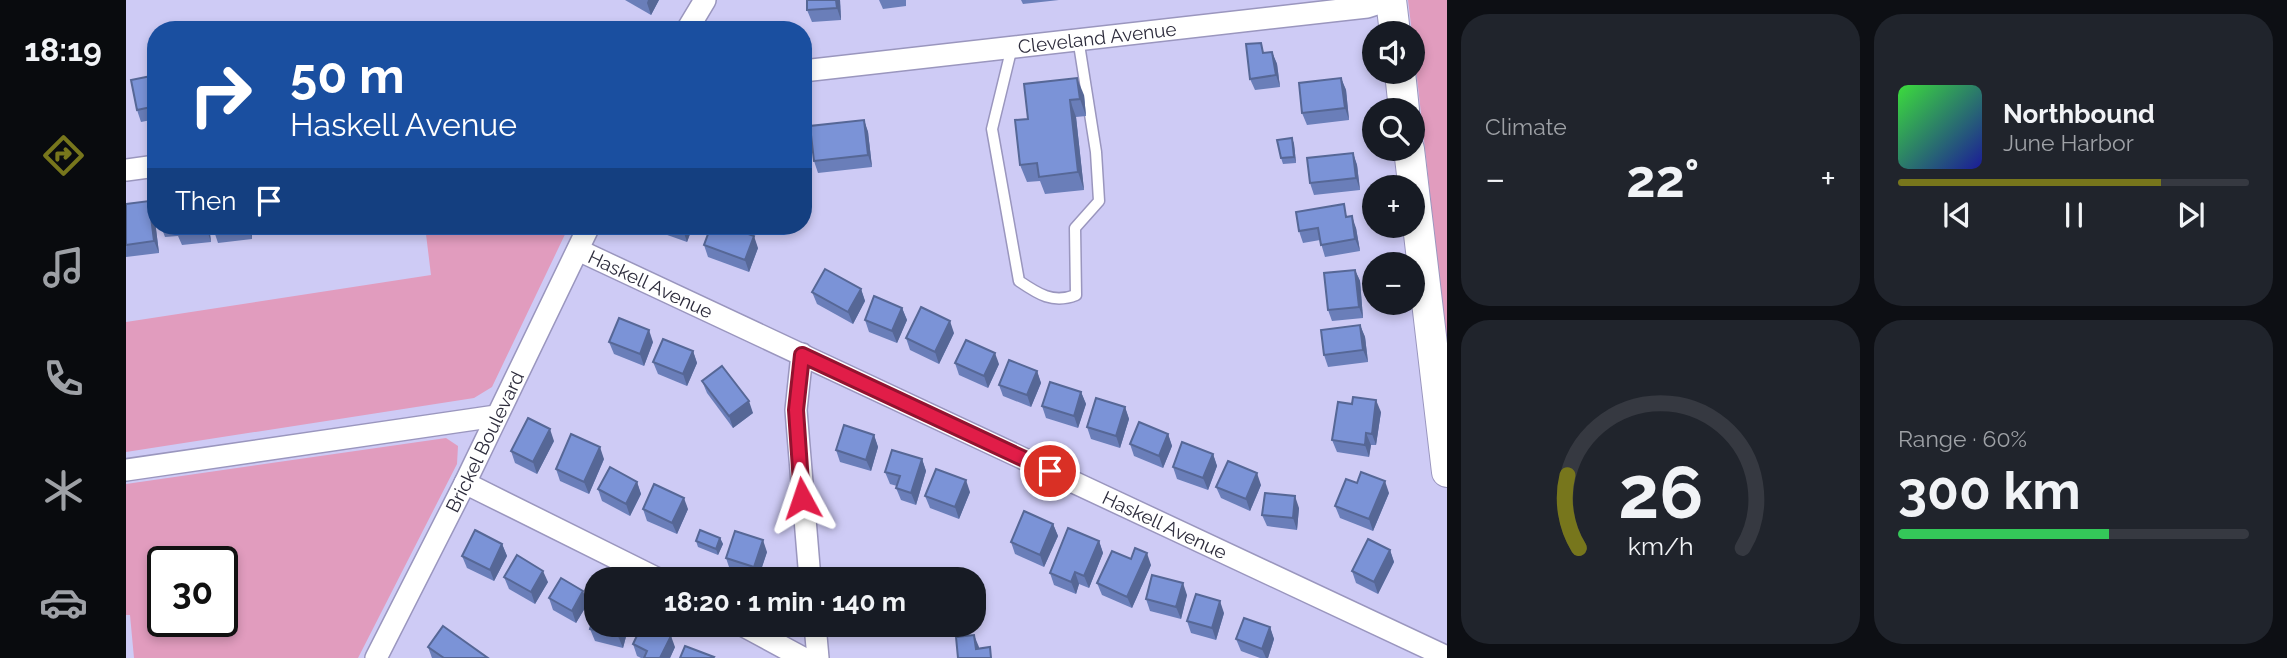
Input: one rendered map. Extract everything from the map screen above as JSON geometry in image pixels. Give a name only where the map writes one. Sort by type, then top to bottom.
[{"type":"street","points":[[692,21],[705,0]]},
{"type":"street","points":[[1390,0],[1393,21]]},
{"type":"street","name":"Cleveland Avenue","points":[[812,70],[1367,7],[1390,0]]},
{"type":"street","points":[[1410,161],[1447,472]]},
{"type":"street","points":[[126,170],[147,167]]},
{"type":"street","name":"Brickel Boulevard","points":[[376,658],[465,484],[585,235]]},
{"type":"street","name":"Haskell Avenue","points":[[578,250],[1447,657]]},
{"type":"street","points":[[802,355],[796,410],[809,567]]},
{"type":"street","points":[[126,470],[496,416]]},
{"type":"street","points":[[465,484],[634,567]]},
{"type":"street","points":[[764,637],[803,658]]},
{"type":"street","points":[[816,637],[818,658]]},
{"type":"lane","points":[[1009,46],[1010,55],[992,129],[1019,281],[1044,296],[1066,299],[1076,295],[1075,228],[1098,201],[1096,152],[1078,38]]},
{"type":"shaded area","points":[[1408,0],[1447,0],[1447,345],[1425,149],[1425,98],[1419,98],[1418,84],[1425,84],[1425,21],[1411,21]]},
{"type":"shaded area","points":[[426,235],[565,235],[492,387],[474,398],[126,452],[126,322],[431,275]]},
{"type":"shaded area","points":[[446,438],[458,446],[457,464],[358,658],[134,658],[130,615],[126,615],[126,484]]},
{"type":"building","points":[[807,0],[836,0],[837,8],[807,10]]},
{"type":"building","points":[[1261,43],[1263,53],[1272,52],[1276,75],[1250,79],[1246,44]]},
{"type":"building","points":[[147,77],[147,108],[137,110],[131,80]]},
{"type":"building","points":[[1077,78],[1080,99],[1070,100],[1078,172],[1039,177],[1037,163],[1020,165],[1015,120],[1028,119],[1024,84]]},
{"type":"building","points":[[1341,78],[1345,108],[1302,113],[1299,83]]},
{"type":"building","points":[[864,120],[868,155],[814,161],[812,126]]},
{"type":"building","points":[[1292,138],[1294,157],[1281,158],[1277,140]]},
{"type":"building","points":[[1353,153],[1356,178],[1310,183],[1307,158]]},
{"type":"building","points":[[147,201],[147,235],[153,235],[154,241],[126,245],[126,204]]},
{"type":"building","points":[[1344,204],[1346,217],[1352,216],[1355,239],[1321,245],[1318,228],[1299,231],[1296,212]]},
{"type":"building","points":[[708,235],[754,236],[745,260],[704,245]]},
{"type":"building","points":[[825,269],[861,289],[848,312],[812,292]]},
{"type":"building","points":[[1355,270],[1359,307],[1328,310],[1324,273]]},
{"type":"building","points":[[874,296],[902,308],[892,331],[865,320]]},
{"type":"building","points":[[921,307],[950,321],[935,352],[906,338]]},
{"type":"building","points":[[619,318],[649,330],[640,354],[609,342]]},
{"type":"building","points":[[1360,325],[1363,350],[1324,355],[1321,330]]},
{"type":"building","points":[[663,339],[693,351],[683,374],[653,362]]},
{"type":"building","points":[[966,340],[995,353],[984,376],[955,363]]},
{"type":"building","points":[[1009,360],[1037,371],[1027,395],[999,385]]},
{"type":"building","points":[[722,366],[749,401],[729,416],[702,381]]},
{"type":"building","points":[[1050,382],[1081,392],[1074,416],[1042,406]]},
{"type":"building","points":[[1353,397],[1376,400],[1372,434],[1366,433],[1365,445],[1332,440],[1338,402],[1352,404]]},
{"type":"building","points":[[1096,398],[1125,407],[1116,436],[1087,427]]},
{"type":"building","points":[[528,418],[550,429],[533,462],[511,451]]},
{"type":"building","points":[[1139,422],[1168,434],[1159,456],[1130,444]]},
{"type":"building","points":[[844,425],[874,435],[866,460],[836,450]]},
{"type":"building","points":[[571,434],[600,447],[584,482],[556,469]]},
{"type":"building","points":[[1182,442],[1213,454],[1203,478],[1173,467]]},
{"type":"building","points":[[892,450],[922,459],[911,493],[896,488],[900,476],[885,472]]},
{"type":"building","points":[[1228,461],[1257,473],[1246,499],[1216,487]]},
{"type":"building","points":[[610,467],[637,482],[626,504],[598,489]]},
{"type":"building","points":[[936,469],[966,480],[955,507],[925,496]]},
{"type":"building","points":[[1361,472],[1385,481],[1369,519],[1335,506],[1346,479],[1357,483]]},
{"type":"building","points":[[654,484],[684,498],[672,523],[643,509]]},
{"type":"building","points":[[1265,493],[1295,496],[1293,518],[1262,515]]},
{"type":"building","points":[[1024,511],[1053,524],[1040,555],[1011,542]]},
{"type":"building","points":[[1068,528],[1099,541],[1084,576],[1075,572],[1071,582],[1050,573]]},
{"type":"building","points":[[475,530],[502,544],[490,570],[462,556]]},
{"type":"building","points":[[700,530],[720,538],[716,549],[696,541]]},
{"type":"building","points":[[735,531],[763,540],[754,567],[726,558]]},
{"type":"building","points":[[1368,539],[1390,550],[1374,582],[1352,571]]},
{"type":"building","points":[[1135,548],[1147,553],[1127,597],[1097,583],[1112,551],[1131,559]]},
{"type":"building","points":[[517,555],[543,571],[531,592],[504,577]]},
{"type":"building","points":[[1152,575],[1183,583],[1176,607],[1146,599]]},
{"type":"building","points":[[561,578],[583,591],[572,611],[549,598]]},
{"type":"building","points":[[1196,594],[1220,601],[1212,628],[1187,621]]},
{"type":"building","points":[[1244,618],[1270,627],[1262,649],[1236,639]]},
{"type":"building","points":[[443,626],[488,658],[444,658],[428,647]]},
{"type":"building","points":[[636,637],[670,637],[660,658],[644,658],[647,651],[633,644]]},
{"type":"building","points":[[956,637],[974,637],[976,649],[990,647],[991,658],[958,658]]},
{"type":"building","points":[[685,646],[714,657],[680,658]]},
{"type":"route","points":[[802,498],[796,410],[802,355],[1050,471]]}]
